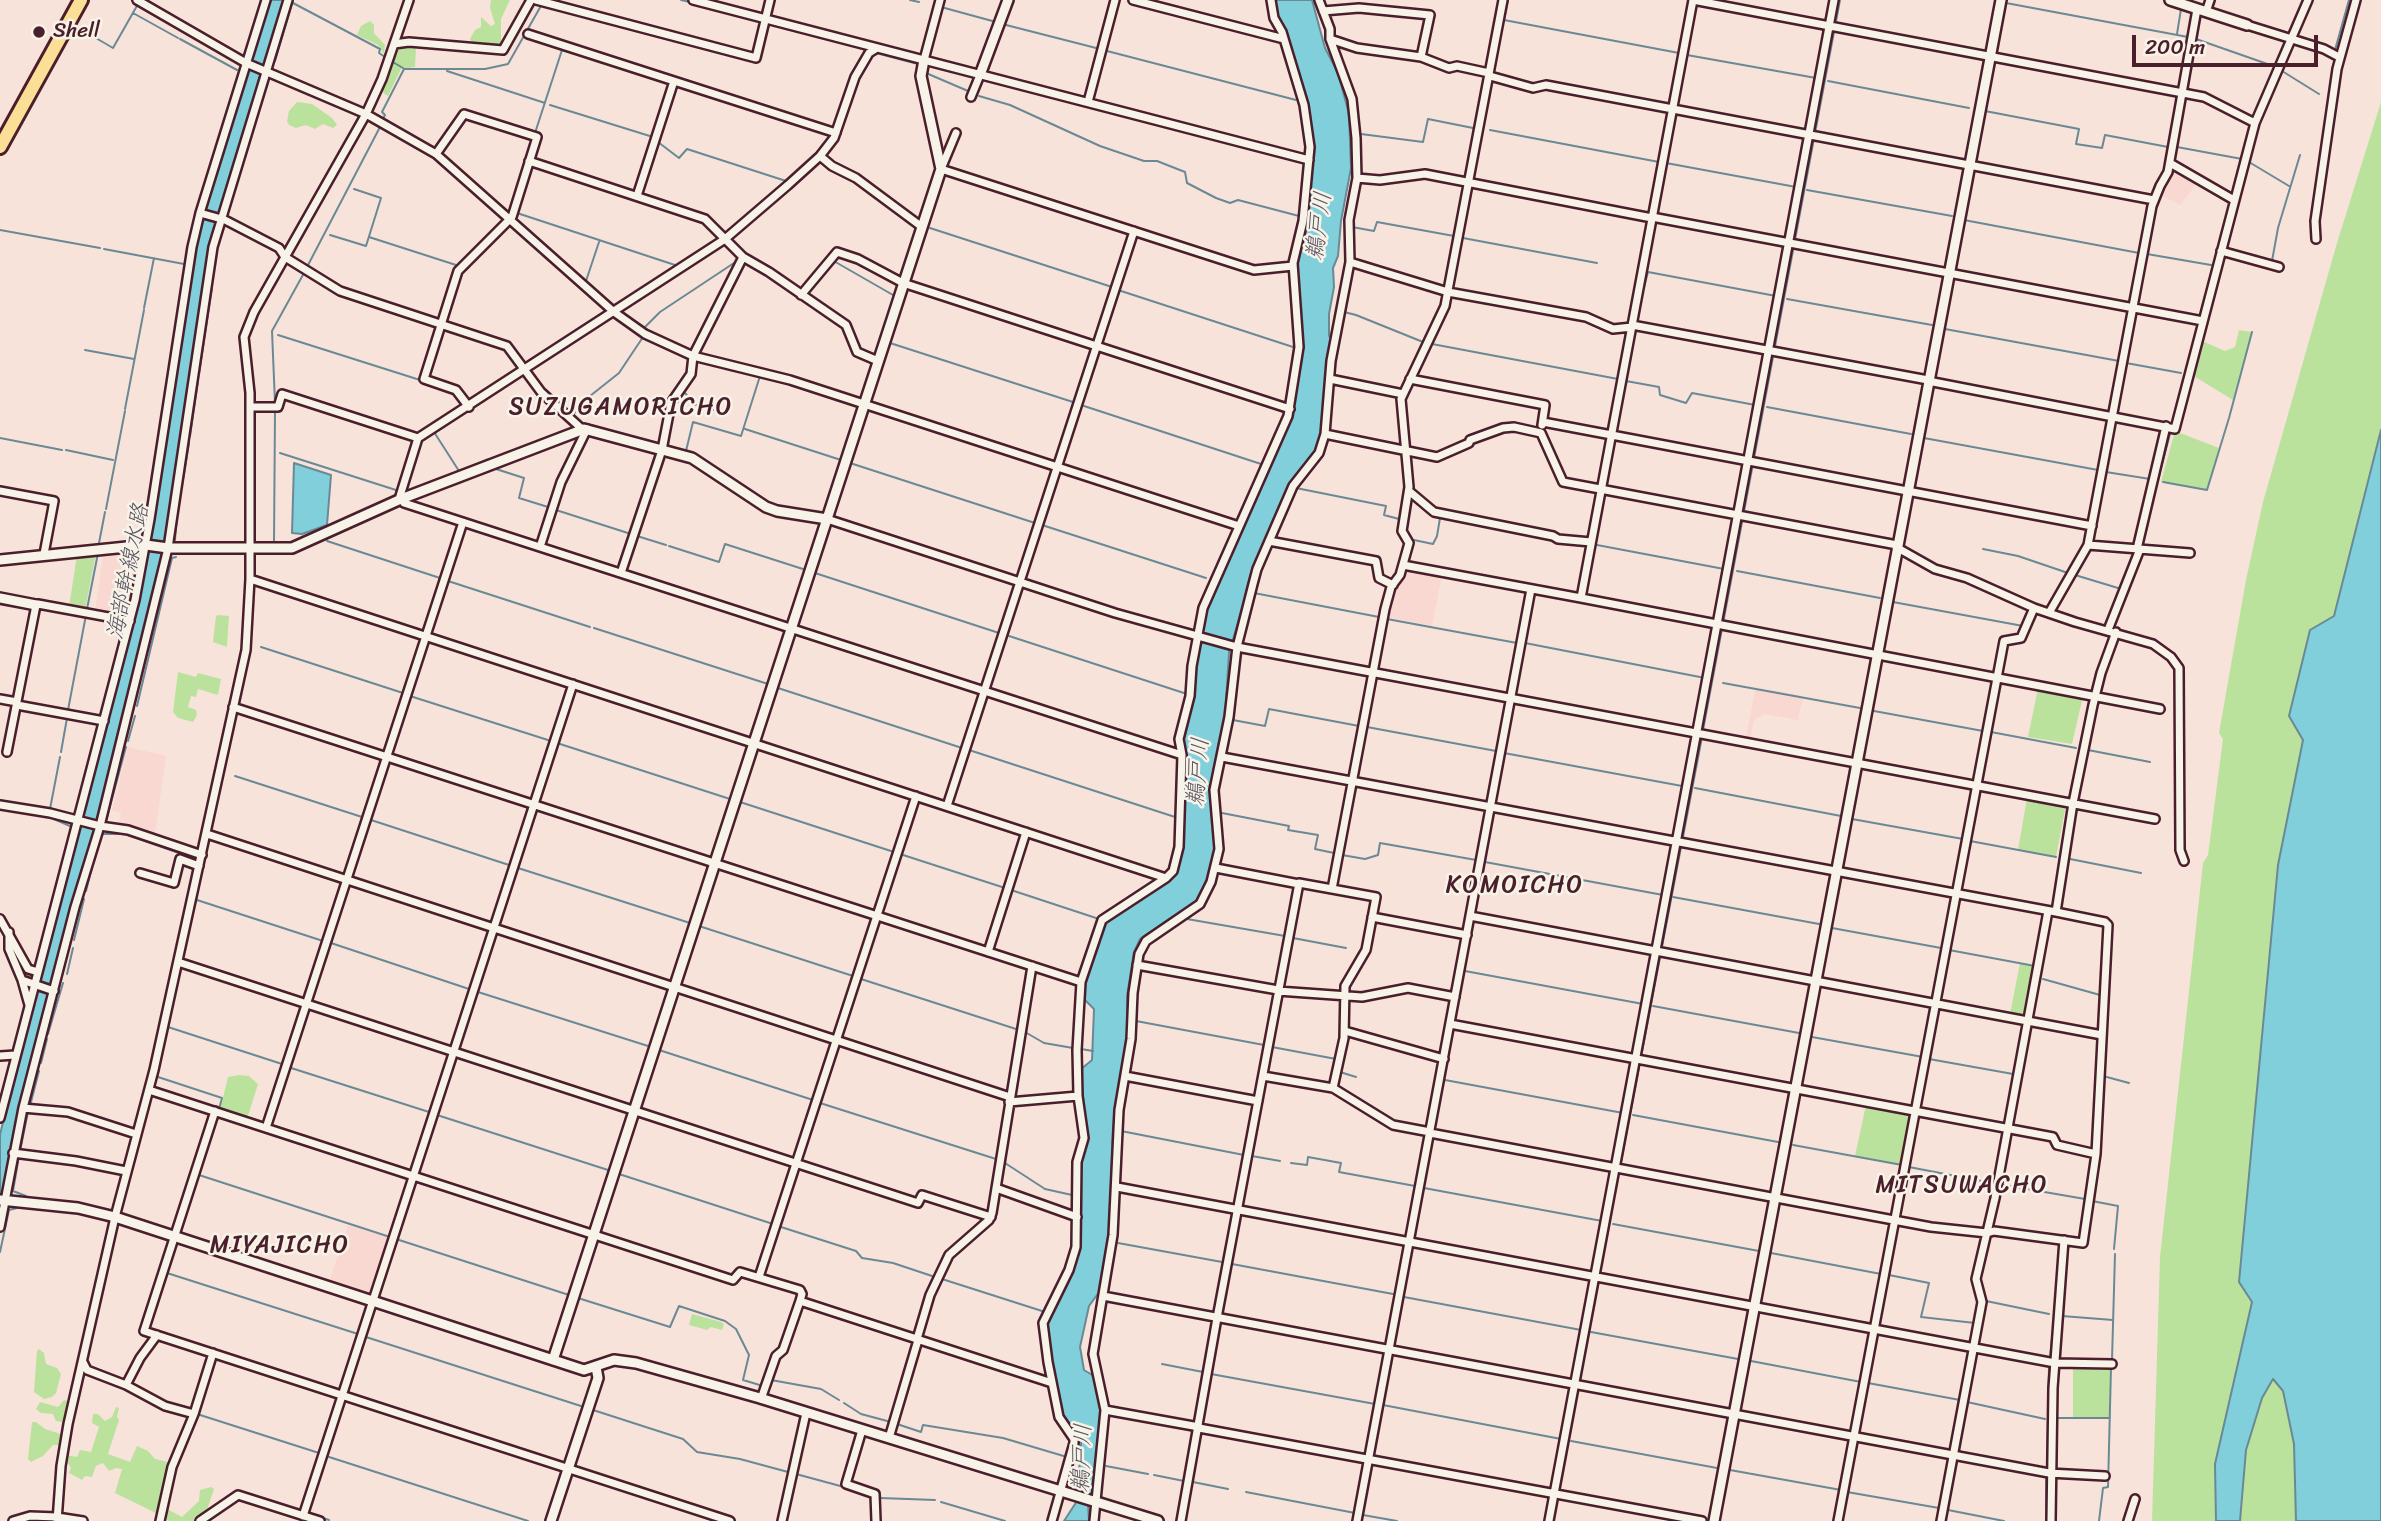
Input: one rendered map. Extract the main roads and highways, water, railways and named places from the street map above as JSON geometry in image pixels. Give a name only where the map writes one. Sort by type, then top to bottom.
[{"type":"highway","points":[[0,147],[81,0]]},
{"type":"water","points":[[269,0],[285,0],[210,247],[165,546],[153,605],[17,1125],[0,1207],[0,1135],[141,587],[197,238]]},
{"type":"water","name":"鵜戸川","points":[[1273,0],[1312,0],[1325,48],[1338,73],[1349,114],[1351,168],[1341,221],[1338,256],[1333,268],[1334,287],[1329,314],[1329,336],[1332,339],[1327,362],[1321,437],[1316,451],[1294,477],[1251,573],[1247,590],[1249,592],[1229,653],[1225,717],[1210,797],[1216,848],[1208,883],[1196,901],[1140,939],[1134,952],[1127,996],[1127,1038],[1113,1127],[1109,1242],[1100,1291],[1089,1306],[1080,1347],[1084,1370],[1094,1376],[1098,1388],[1101,1413],[1100,1447],[1092,1486],[1093,1496],[1088,1504],[1089,1521],[1064,1521],[1077,1501],[1079,1490],[1076,1482],[1081,1459],[1081,1433],[1065,1421],[1061,1412],[1046,1323],[1079,1243],[1080,1162],[1087,1134],[1080,1070],[1092,1060],[1094,1009],[1082,997],[1082,985],[1107,919],[1168,882],[1180,857],[1186,755],[1182,740],[1206,609],[1292,414],[1302,351],[1296,262],[1306,219],[1309,117],[1275,16]]},
{"type":"water","points":[[1837,0],[1840,0],[1703,730],[1700,730]]},
{"type":"water","points":[[2381,430],[2381,1521],[2296,1521],[2294,1444],[2283,1391],[2273,1379],[2262,1398],[2246,1450],[2240,1521],[2216,1521],[2215,1464],[2252,1302],[2239,1282],[2278,865],[2303,740],[2289,716],[2310,630],[2334,616]]},
{"type":"water","points":[[294,463],[331,475],[327,525],[302,534],[292,533]]},
{"type":"water","points":[[1699,737],[1702,737],[1618,1167]]},
{"type":"waterway","points":[[275,61],[293,0]]},
{"type":"waterway","points":[[681,0],[690,2]]},
{"type":"waterway","points":[[910,0],[919,2]]},
{"type":"waterway","points":[[1508,0],[1504,20],[1679,53]]},
{"type":"waterway","points":[[2335,50],[2349,0]]},
{"type":"waterway","points":[[293,3],[380,49],[379,53],[385,57]]},
{"type":"waterway","points":[[2006,3],[2188,37]]},
{"type":"waterway","points":[[77,27],[113,48],[138,4]]},
{"type":"waterway","points":[[383,119],[385,115],[382,112],[404,69],[485,69],[508,64],[542,4]]},
{"type":"waterway","points":[[941,7],[996,22]]},
{"type":"waterway","points":[[2177,34],[2181,9]]},
{"type":"waterway","points":[[133,13],[178,38]]},
{"type":"waterway","points":[[1006,25],[1100,49]]},
{"type":"waterway","points":[[180,39],[237,70]]},
{"type":"waterway","points":[[2196,39],[2276,67]]},
{"type":"waterway","points":[[535,133],[562,50]]},
{"type":"waterway","points":[[1107,51],[1296,100]]},
{"type":"waterway","points":[[871,57],[876,53],[918,64],[917,70]]},
{"type":"waterway","points":[[1687,55],[1816,78]]},
{"type":"waterway","points":[[391,61],[403,68]]},
{"type":"waterway","points":[[447,71],[545,103]]},
{"type":"waterway","points":[[2282,71],[2319,94]]},
{"type":"waterway","points":[[926,73],[968,91]]},
{"type":"waterway","points":[[295,79],[358,107]]},
{"type":"waterway","points":[[1828,81],[1969,108]]},
{"type":"waterway","points":[[257,113],[268,82]]},
{"type":"waterway","name":"鵜戸川","points":[[979,96],[1010,105],[1100,146],[1144,161],[1157,161],[1185,172],[1187,183],[1216,198],[1230,203],[1238,200],[1299,216]]},
{"type":"waterway","points":[[550,105],[653,137]]},
{"type":"waterway","points":[[1985,111],[2079,129],[2076,144],[2102,148],[2105,135],[2168,147]]},
{"type":"waterway","points":[[1361,134],[1423,142],[1428,119],[1473,128]]},
{"type":"waterway","points":[[307,267],[380,127]]},
{"type":"waterway","points":[[1490,130],[1659,162]]},
{"type":"waterway","points":[[658,142],[679,158],[687,149],[786,181]]},
{"type":"waterway","points":[[2177,147],[2242,159]]},
{"type":"waterway","points":[[2272,261],[2278,228],[2300,155]]},
{"type":"waterway","points":[[2249,162],[2289,186]]},
{"type":"waterway","points":[[1666,163],[1796,187]]},
{"type":"waterway","points":[[2232,197],[2240,166]]},
{"type":"waterway","points":[[924,237],[944,176]]},
{"type":"waterway","points":[[330,235],[366,246],[381,198],[354,189]]},
{"type":"waterway","points":[[1807,190],[1952,216]]},
{"type":"waterway","points":[[2152,196],[2155,190]]},
{"type":"waterway","points":[[510,212],[514,200]]},
{"type":"waterway","points":[[227,217],[230,202]]},
{"type":"waterway","points":[[2199,319],[2230,203]]},
{"type":"waterway","points":[[517,213],[678,266]]},
{"type":"waterway","points":[[1964,220],[2139,253]]},
{"type":"waterway","points":[[455,269],[503,221]]},
{"type":"waterway","points":[[1352,227],[1374,231],[1377,222],[1454,236]]},
{"type":"waterway","points":[[930,228],[1112,287]]},
{"type":"waterway","points":[[0,230],[100,248]]},
{"type":"waterway","points":[[369,237],[456,265]]},
{"type":"waterway","points":[[1463,238],[1597,263]]},
{"type":"waterway","points":[[586,281],[599,242]]},
{"type":"waterway","points":[[104,249],[184,264]]},
{"type":"waterway","points":[[2147,254],[2211,265]]},
{"type":"waterway","points":[[144,308],[154,258]]},
{"type":"waterway","points":[[832,260],[893,295]]},
{"type":"waterway","points":[[644,328],[660,312],[737,261]]},
{"type":"waterway","points":[[1644,287],[1648,272],[1776,296]]},
{"type":"waterway","points":[[275,403],[272,331],[304,273]]},
{"type":"waterway","points":[[199,373],[212,287]]},
{"type":"waterway","points":[[1118,290],[1293,347]]},
{"type":"waterway","points":[[439,320],[447,294]]},
{"type":"waterway","points":[[1787,299],[1932,325]]},
{"type":"waterway","points":[[125,409],[144,310]]},
{"type":"waterway","points":[[1344,314],[1356,315],[1423,342]]},
{"type":"waterway","points":[[2186,373],[2198,324]]},
{"type":"waterway","points":[[1945,329],[2119,361]]},
{"type":"waterway","points":[[2163,482],[2207,490],[2252,332]]},
{"type":"waterway","points":[[278,335],[420,380]]},
{"type":"waterway","points":[[573,415],[585,400],[619,373],[643,337]]},
{"type":"waterway","points":[[890,343],[1076,403]]},
{"type":"waterway","points":[[1432,344],[1618,379]]},
{"type":"waterway","points":[[420,380],[430,349]]},
{"type":"waterway","points":[[85,350],[134,359]]},
{"type":"waterway","points":[[686,451],[693,422],[741,436],[760,376],[700,361]]},
{"type":"waterway","points":[[2126,363],[2181,373]]},
{"type":"waterway","points":[[190,436],[198,380]]},
{"type":"waterway","points":[[1626,381],[1659,387],[1660,395],[1686,403],[1692,393],[1755,405]]},
{"type":"waterway","points":[[684,392],[696,405],[725,413]]},
{"type":"waterway","points":[[1081,405],[1261,464]]},
{"type":"waterway","points":[[1767,407],[1911,434]]},
{"type":"waterway","points":[[2173,424],[2177,409]]},
{"type":"waterway","points":[[106,509],[125,411]]},
{"type":"waterway","points":[[274,543],[275,411]]},
{"type":"waterway","points":[[745,429],[841,460]]},
{"type":"waterway","points":[[2152,502],[2171,430]]},
{"type":"waterway","points":[[421,441],[434,432],[459,471],[489,459]]},
{"type":"waterway","points":[[0,438],[62,450]]},
{"type":"waterway","points":[[1924,438],[2098,470]]},
{"type":"waterway","points":[[175,540],[189,443]]},
{"type":"waterway","points":[[834,515],[854,449]]},
{"type":"waterway","points":[[66,450],[113,460]]},
{"type":"waterway","points":[[280,453],[399,491]]},
{"type":"waterway","points":[[850,463],[1035,523]]},
{"type":"waterway","points":[[496,469],[524,478],[519,498],[548,507]]},
{"type":"waterway","points":[[481,474],[488,471]]},
{"type":"waterway","points":[[2106,472],[2150,479]]},
{"type":"waterway","points":[[409,501],[475,475]]},
{"type":"waterway","points":[[1296,488],[1386,506],[1384,515],[1399,519]]},
{"type":"waterway","points":[[256,552],[298,551],[401,505]]},
{"type":"waterway","points":[[556,510],[631,534]]},
{"type":"waterway","points":[[99,543],[105,512]]},
{"type":"waterway","points":[[1414,540],[1433,544],[1440,518]]},
{"type":"waterway","points":[[1042,525],[1206,578]]},
{"type":"waterway","points":[[637,536],[666,545]]},
{"type":"waterway","points":[[327,541],[443,579]]},
{"type":"waterway","points":[[669,546],[719,562],[725,544],[806,570]]},
{"type":"waterway","points":[[1597,545],[1724,569]]},
{"type":"waterway","points":[[1983,549],[2018,556],[2068,573]]},
{"type":"waterway","points":[[205,553],[239,552]]},
{"type":"waterway","points":[[87,609],[98,553]]},
{"type":"waterway","points":[[173,554],[180,554]]},
{"type":"waterway","points":[[137,706],[172,558],[176,557]]},
{"type":"waterway","points":[[1737,571],[1880,598]]},
{"type":"waterway","points":[[815,573],[999,633]]},
{"type":"waterway","points":[[2075,575],[2118,588]]},
{"type":"waterway","points":[[448,581],[590,627]]},
{"type":"waterway","points":[[1254,593],[1379,617]]},
{"type":"waterway","points":[[1893,602],[2023,626]]},
{"type":"waterway","points":[[2113,629],[2119,611]]},
{"type":"waterway","points":[[68,710],[86,615]]},
{"type":"waterway","points":[[1387,619],[1517,643]]},
{"type":"waterway","points":[[594,628],[768,684]]},
{"type":"waterway","points":[[1006,635],[1187,694]]},
{"type":"waterway","points":[[1525,643],[1705,678]]},
{"type":"waterway","points":[[261,647],[403,693]]},
{"type":"waterway","points":[[1723,683],[1860,708]]},
{"type":"waterway","points":[[778,688],[962,748]]},
{"type":"waterway","points":[[410,696],[551,741]]},
{"type":"waterway","points":[[1233,720],[1265,726],[1269,709],[1359,726]]},
{"type":"waterway","points":[[1874,711],[1983,731]]},
{"type":"waterway","points":[[128,741],[135,716]]},
{"type":"waterway","points":[[61,752],[67,718]]},
{"type":"waterway","points":[[1367,727],[1496,751]]},
{"type":"waterway","points":[[1991,732],[2076,748]]},
{"type":"waterway","points":[[557,743],[730,799]]},
{"type":"waterway","points":[[106,821],[126,747]]},
{"type":"waterway","points":[[969,750],[1175,817]]},
{"type":"waterway","points":[[2088,750],[2150,762]]},
{"type":"waterway","points":[[1504,753],[1682,786]]},
{"type":"waterway","points":[[50,809],[60,757]]},
{"type":"waterway","points":[[235,776],[362,817]]},
{"type":"waterway","points":[[1695,788],[1841,816]]},
{"type":"waterway","points":[[740,802],[894,852]]},
{"type":"waterway","points":[[530,827],[536,809]]},
{"type":"waterway","points":[[25,812],[49,817],[70,826]]},
{"type":"waterway","points":[[1222,813],[1289,826],[1288,830],[1318,835],[1315,849],[1334,853]]},
{"type":"waterway","points":[[1852,819],[1963,839]]},
{"type":"waterway","points":[[371,820],[509,865]]},
{"type":"waterway","points":[[94,861],[102,834],[125,834],[199,860]]},
{"type":"waterway","points":[[1970,841],[2056,857]]},
{"type":"waterway","points":[[1342,855],[1365,859],[1378,855],[1380,843],[1476,860]]},
{"type":"waterway","points":[[2052,909],[2062,852]]},
{"type":"waterway","points":[[900,854],[1005,888]]},
{"type":"waterway","points":[[2070,859],[2141,873]]},
{"type":"waterway","points":[[188,932],[202,861]]},
{"type":"waterway","points":[[1485,862],[1663,895]]},
{"type":"waterway","points":[[86,891],[92,867]]},
{"type":"waterway","points":[[518,868],[690,923]]},
{"type":"waterway","points":[[499,924],[514,879]]},
{"type":"waterway","points":[[1011,890],[1099,919]]},
{"type":"waterway","points":[[1673,897],[1819,924]]},
{"type":"waterway","points":[[74,940],[84,899]]},
{"type":"waterway","points":[[197,900],[323,941]]},
{"type":"waterway","points":[[1187,919],[1285,936]]},
{"type":"waterway","points":[[699,926],[853,976]]},
{"type":"waterway","points":[[1832,928],[1941,948]]},
{"type":"waterway","points":[[1293,938],[1346,948]]},
{"type":"waterway","points":[[331,943],[469,989]]},
{"type":"waterway","points":[[67,974],[73,948]]},
{"type":"waterway","points":[[1949,950],[2035,966]]},
{"type":"waterway","points":[[172,1005],[181,967]]},
{"type":"waterway","points":[[1465,971],[1643,1004]]},
{"type":"waterway","points":[[220,972],[302,998]]},
{"type":"waterway","points":[[861,979],[1016,1029]]},
{"type":"waterway","points":[[2043,979],[2100,995]]},
{"type":"waterway","points":[[48,1034],[63,983]]},
{"type":"waterway","points":[[2032,1019],[2037,990]]},
{"type":"waterway","points":[[478,992],[648,1046]]},
{"type":"waterway","points":[[1653,1006],[1799,1033]]},
{"type":"waterway","points":[[371,1021],[450,1047]]},
{"type":"waterway","points":[[1136,1021],[1264,1045]]},
{"type":"waterway","points":[[168,1027],[282,1064]]},
{"type":"waterway","points":[[459,1047],[465,1028]]},
{"type":"waterway","points":[[1025,1032],[1044,1043],[1073,1048]]},
{"type":"waterway","points":[[1812,1037],[1923,1057]]},
{"type":"waterway","points":[[41,1063],[47,1039]]},
{"type":"waterway","points":[[1272,1047],[1336,1059]]},
{"type":"waterway","points":[[1081,1049],[1093,1051]]},
{"type":"waterway","points":[[659,1050],[813,1100]]},
{"type":"waterway","points":[[418,1173],[456,1057]]},
{"type":"waterway","points":[[1929,1059],[2013,1074]]},
{"type":"waterway","points":[[288,1067],[429,1112]]},
{"type":"waterway","points":[[30,1106],[39,1071]]},
{"type":"waterway","points":[[1340,1072],[1356,1077]]},
{"type":"waterway","points":[[155,1076],[222,1098],[219,1109]]},
{"type":"waterway","points":[[2103,1076],[2129,1083]]},
{"type":"waterway","points":[[1445,1080],[1623,1113]]},
{"type":"waterway","points":[[820,1103],[996,1159]]},
{"type":"waterway","points":[[20,1151],[28,1112]]},
{"type":"waterway","points":[[437,1115],[608,1170]]},
{"type":"waterway","points":[[1633,1115],[1778,1142]]},
{"type":"waterway","points":[[1121,1131],[1244,1155]]},
{"type":"waterway","points":[[1793,1145],[1902,1165]]},
{"type":"waterway","points":[[19,1156],[13,1191],[26,1196]]},
{"type":"waterway","points":[[1252,1156],[1280,1161]]},
{"type":"waterway","points":[[1291,1163],[1307,1165],[1308,1157],[1341,1163],[1339,1172],[1415,1186]]},
{"type":"waterway","points":[[1005,1163],[1045,1189],[1072,1195]]},
{"type":"waterway","points":[[1909,1167],[1992,1183]]},
{"type":"waterway","points":[[619,1174],[773,1224]]},
{"type":"waterway","points":[[199,1175],[390,1237]]},
{"type":"waterway","points":[[2004,1185],[2085,1199]]},
{"type":"waterway","points":[[1424,1188],[1602,1221]]},
{"type":"waterway","points":[[2092,1201],[2118,1206],[2114,1249]]},
{"type":"waterway","points":[[1994,1222],[1997,1206]]},
{"type":"waterway","points":[[0,1252],[9,1210],[17,1208]]},
{"type":"waterway","points":[[397,1237],[402,1222]]},
{"type":"waterway","points":[[1613,1224],[1759,1251]]},
{"type":"waterway","points":[[781,1227],[856,1251],[862,1258],[893,1263],[935,1277]]},
{"type":"waterway","points":[[396,1239],[569,1295]]},
{"type":"waterway","points":[[1118,1243],[1222,1262]]},
{"type":"waterway","points":[[157,1306],[176,1244]]},
{"type":"waterway","points":[[378,1298],[394,1245]]},
{"type":"waterway","points":[[1771,1253],[1881,1274]]},
{"type":"waterway","points":[[2112,1360],[2115,1254]]},
{"type":"waterway","points":[[1599,1274],[1601,1262]]},
{"type":"waterway","points":[[1232,1264],[1393,1294]]},
{"type":"waterway","points":[[167,1273],[358,1334]]},
{"type":"waterway","points":[[1889,1275],[1929,1283],[1921,1317],[1975,1323]]},
{"type":"waterway","points":[[942,1279],[1042,1311]]},
{"type":"waterway","points":[[1404,1297],[1581,1330]]},
{"type":"waterway","points":[[578,1298],[670,1327],[679,1306],[725,1321],[736,1329],[749,1355],[743,1380],[763,1386]]},
{"type":"waterway","points":[[1984,1309],[1986,1301],[2049,1314]]},
{"type":"waterway","points":[[2050,1358],[2056,1301]]},
{"type":"waterway","points":[[347,1392],[375,1308]]},
{"type":"waterway","points":[[2062,1316],[2113,1320]]},
{"type":"waterway","points":[[1591,1332],[1738,1359]]},
{"type":"waterway","points":[[366,1337],[584,1407]]},
{"type":"waterway","points":[[1751,1361],[1861,1382]]},
{"type":"waterway","points":[[1162,1364],[1203,1372],[1195,1423]]},
{"type":"waterway","points":[[2047,1470],[2049,1365]]},
{"type":"waterway","points":[[2099,1521],[2103,1488],[2108,1487],[2111,1368]]},
{"type":"waterway","points":[[1211,1374],[1375,1404]]},
{"type":"waterway","points":[[771,1380],[821,1389],[839,1400]]},
{"type":"waterway","points":[[1868,1383],[1960,1400]]},
{"type":"waterway","points":[[329,1520],[308,1513],[345,1400]]},
{"type":"waterway","points":[[1967,1402],[2045,1419]]},
{"type":"waterway","points":[[844,1403],[861,1414],[891,1422]]},
{"type":"waterway","points":[[1383,1405],[1561,1439]]},
{"type":"waterway","points":[[593,1410],[683,1439],[697,1452],[740,1459],[788,1472]]},
{"type":"waterway","points":[[197,1414],[319,1453]]},
{"type":"waterway","points":[[2056,1418],[2110,1418]]},
{"type":"waterway","name":"鵜戸川","points":[[897,1424],[921,1432],[923,1425],[1003,1438],[1067,1457]]},
{"type":"waterway","points":[[1571,1441],[1717,1468]]},
{"type":"waterway","points":[[326,1456],[528,1521]]},
{"type":"waterway","name":"鵜戸川","points":[[1106,1466],[1148,1474]]},
{"type":"waterway","points":[[1730,1470],[1841,1490]]},
{"type":"waterway","points":[[796,1474],[844,1487]]},
{"type":"waterway","points":[[1154,1475],[1184,1481]]},
{"type":"waterway","points":[[2046,1477],[2046,1521]]},
{"type":"waterway","points":[[1193,1482],[1228,1489]]},
{"type":"waterway","points":[[1246,1492],[1355,1513]]},
{"type":"waterway","points":[[1847,1492],[1939,1508]]},
{"type":"waterway","points":[[880,1498],[935,1500]]},
{"type":"waterway","points":[[941,1502],[1005,1521]]},
{"type":"waterway","points":[[1948,1510],[2004,1521]]},
{"type":"waterway","points":[[1363,1515],[1397,1521]]},
{"type":"place","name":"Shell","points":[[39,32]]},
{"type":"district","name":"SUZUGAMORICHO","points":[[621,408]]},
{"type":"district","name":"KOMOICHO","points":[[1515,886]]},
{"type":"district","name":"MITSUWACHO","points":[[1962,1186]]},
{"type":"district","name":"MIYAJICHO","points":[[280,1246]]},
{"type":"water label","name":"海部幹線水路","points":[[129,572]]}]
